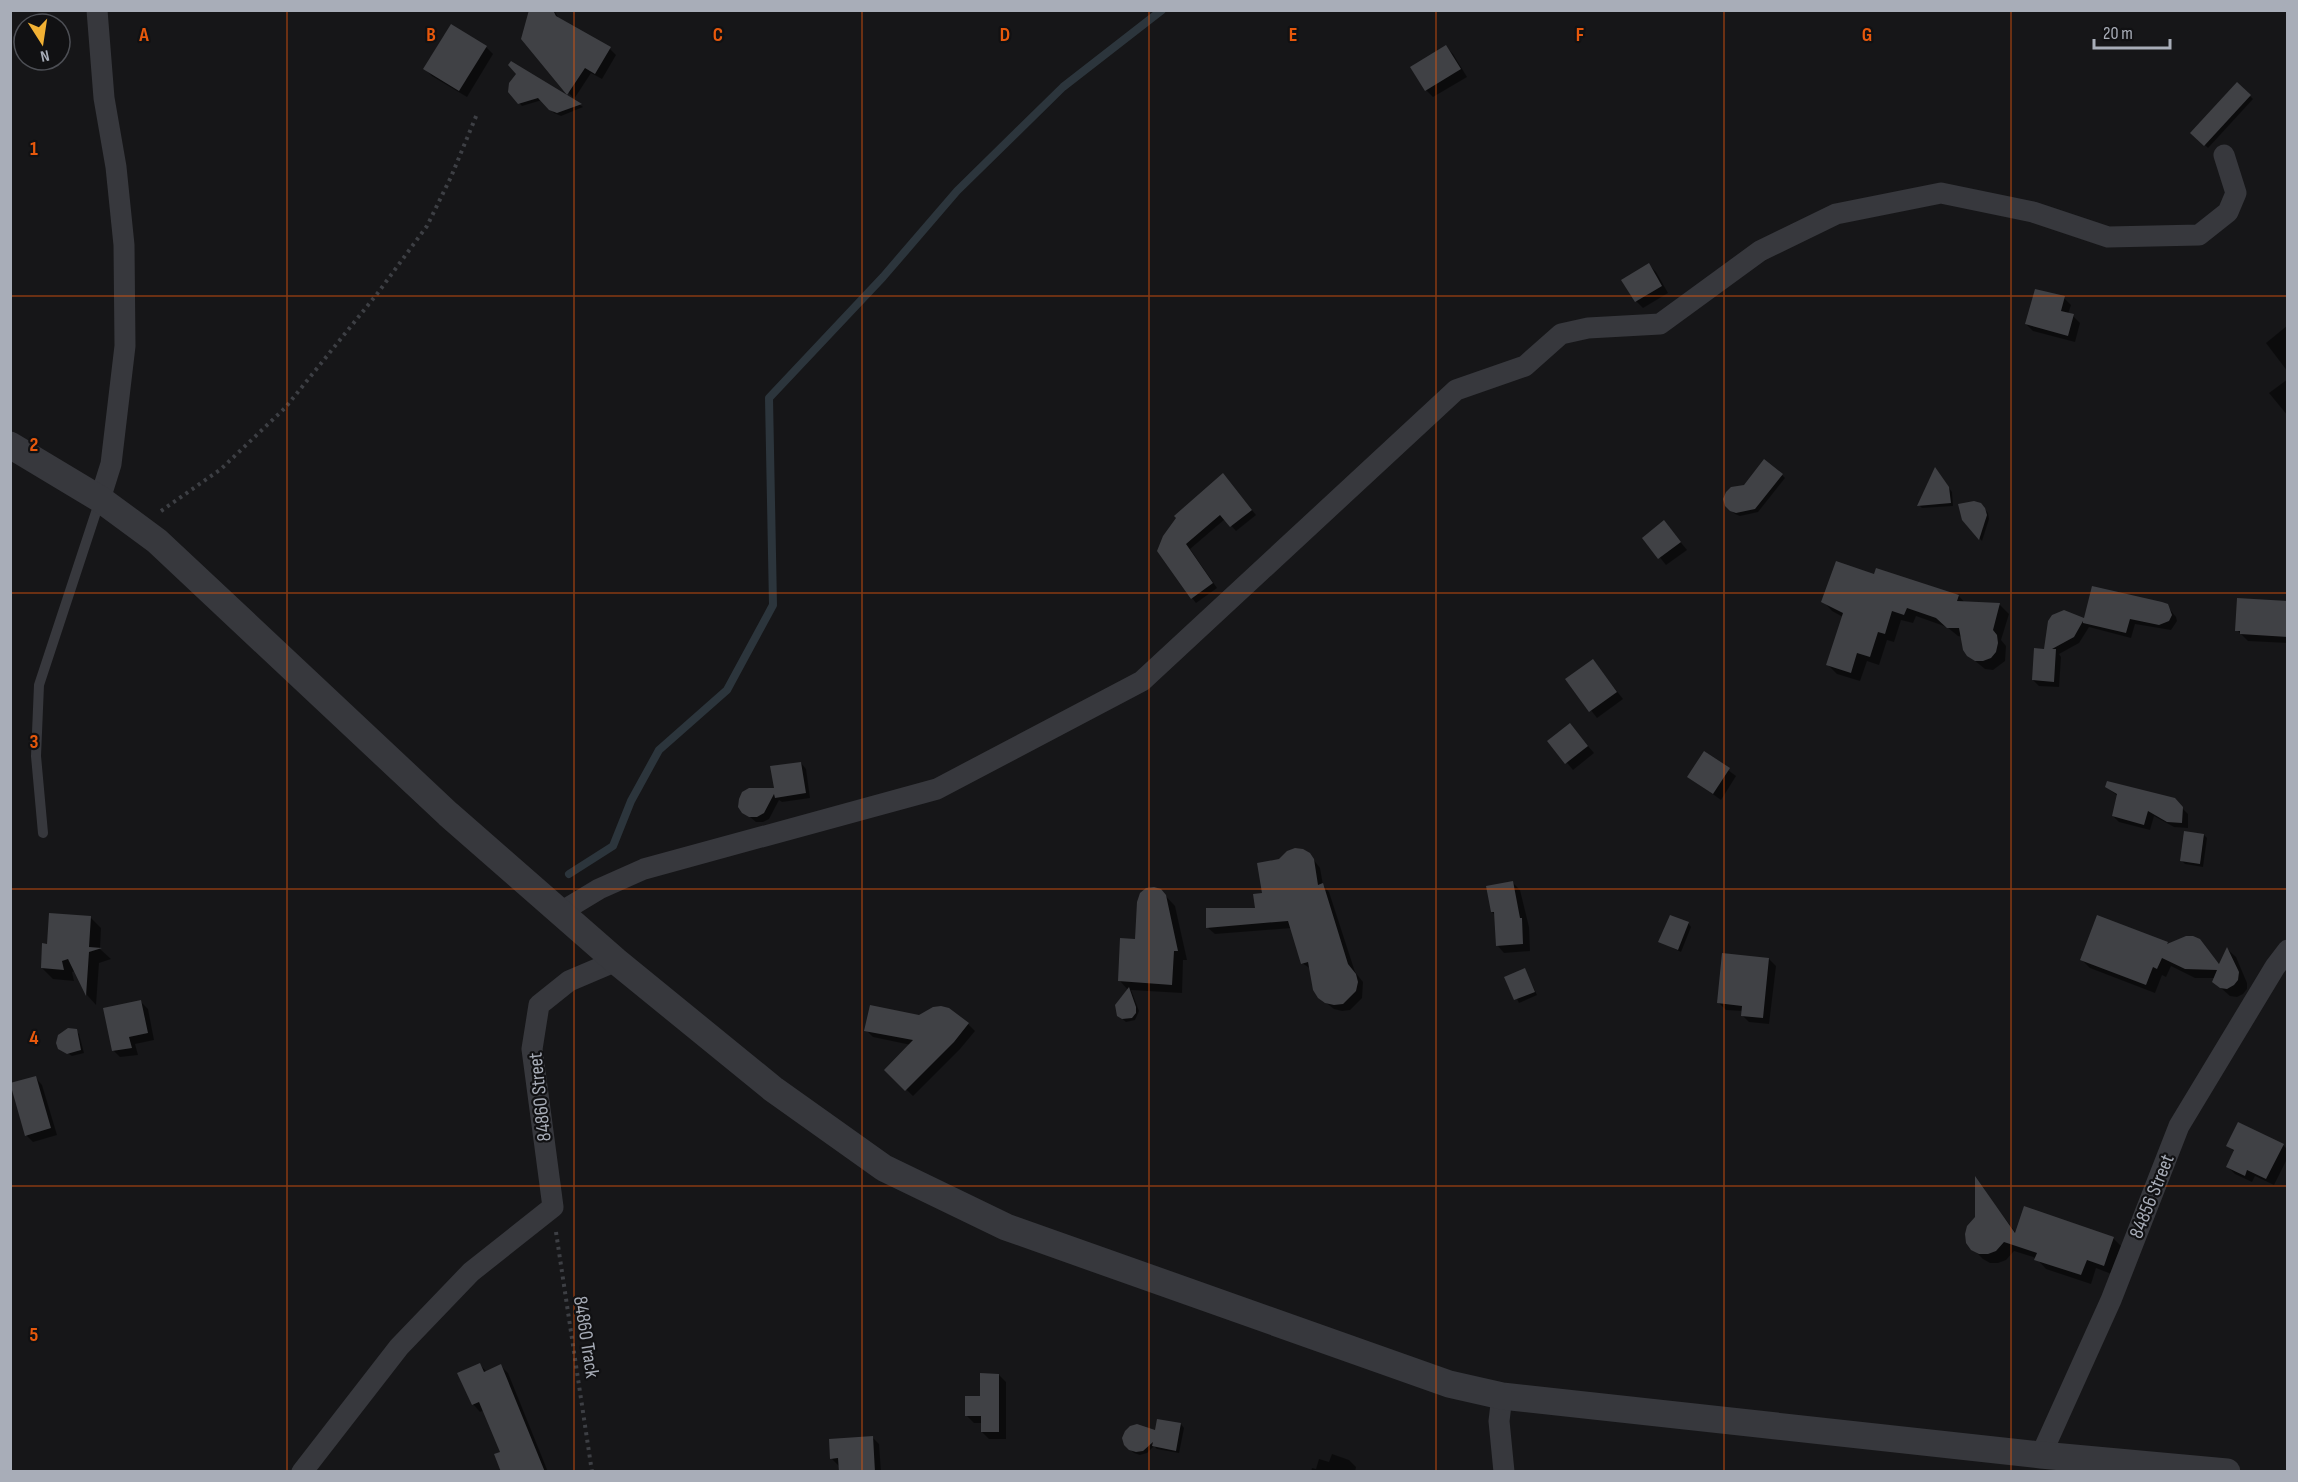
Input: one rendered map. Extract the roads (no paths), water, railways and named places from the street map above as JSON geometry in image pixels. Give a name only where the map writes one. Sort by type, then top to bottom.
[{"type":"street","points":[[97,10],[104,98],[116,167],[124,245],[125,346],[111,464],[100,499]]},
{"type":"street","points":[[561,912],[599,889],[644,868],[937,789],[1142,681],[1456,390],[1525,366],[1561,334],[1588,328],[1660,324],[1760,251],[1836,214],[1941,194],[2033,212],[2108,237],[2199,235],[2228,212],[2236,193],[2224,155]]},
{"type":"street","points":[[10,445],[100,499],[157,541],[448,814],[616,961],[773,1089],[884,1168],[1006,1227],[1449,1383],[1502,1396],[2042,1455],[2227,1472]]},
{"type":"street","name":"84856 Street","points":[[2042,1455],[2111,1300],[2179,1126],[2275,967],[2288,950]]},
{"type":"street","name":"84860 Street","points":[[302,1472],[407,1339],[471,1272],[552,1208],[532,1049],[539,1005],[569,981],[616,961]]},
{"type":"street","points":[[1502,1396],[1499,1421],[1504,1472]]},
{"type":"lane","points":[[43,833],[36,756],[39,685],[100,499]]},
{"type":"waterway","points":[[569,874],[613,846],[631,801],[659,750],[727,690],[773,605],[769,398],[883,277],[957,191],[1063,87],[1162,10]]}]
